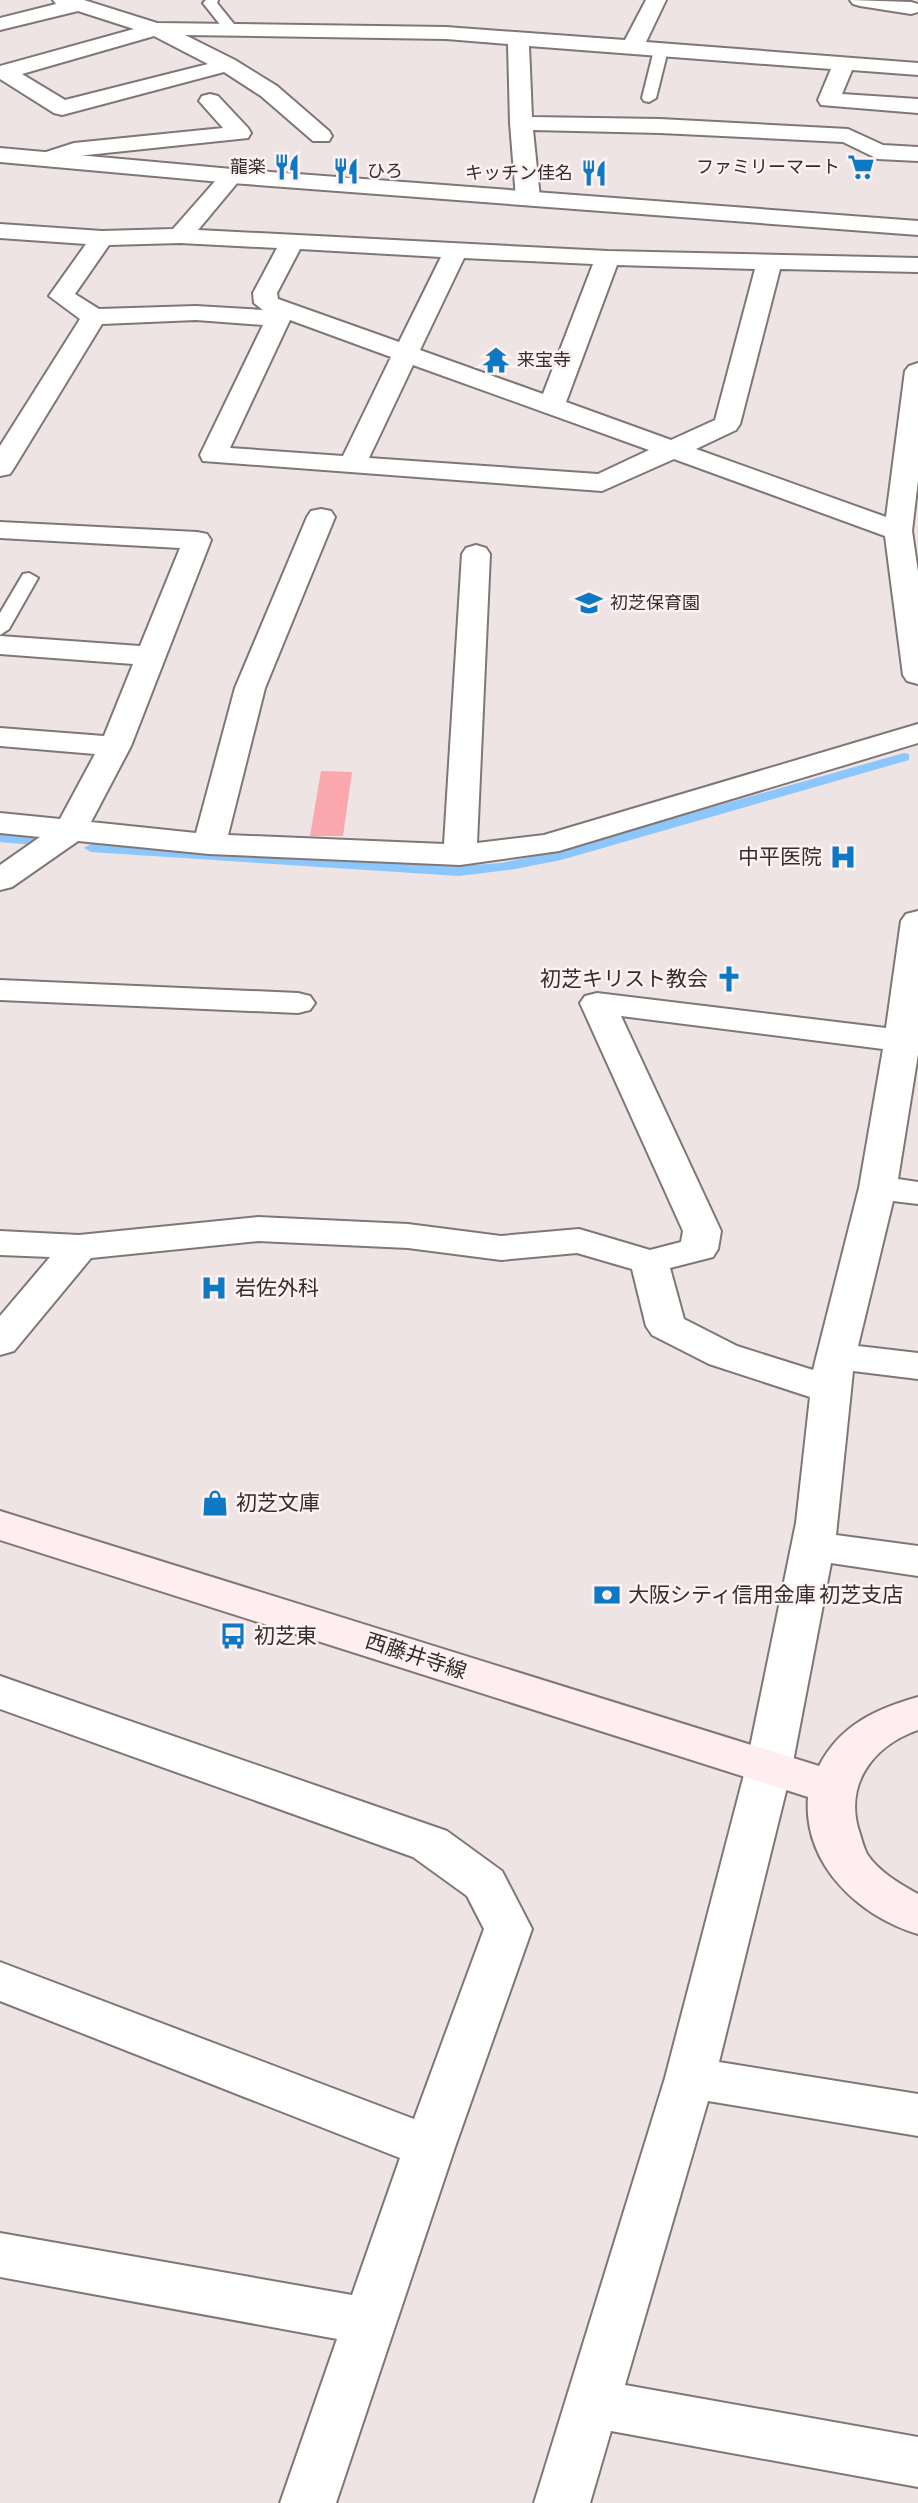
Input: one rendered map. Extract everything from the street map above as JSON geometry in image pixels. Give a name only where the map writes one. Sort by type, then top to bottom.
[{"type":"main road","name":"西藤井寺線","points":[[0,1525],[831,1787]]},
{"type":"main road","points":[[918,1713],[876,1730],[847,1755],[831,1787],[831,1826],[848,1864],[883,1898],[918,1916]]},
{"type":"street","points":[[632,48],[656,0]]},
{"type":"street","points":[[860,0],[911,8]]},
{"type":"street","points":[[13,1],[69,2],[156,29],[227,65],[269,91],[321,136]]},
{"type":"street","points":[[0,24],[69,2]]},
{"type":"street","points":[[2,73],[156,29],[446,33],[918,69]]},
{"type":"street","points":[[518,40],[521,123],[528,198]]},
{"type":"street","points":[[844,64],[829,100],[918,106]]},
{"type":"street","points":[[2,73],[62,108],[227,65]]},
{"type":"street","points":[[48,159],[74,150],[240,134],[209,101]]},
{"type":"street","points":[[521,123],[660,126],[848,136],[878,152],[918,154]]},
{"type":"street","points":[[0,155],[232,176],[918,228]]},
{"type":"street","points":[[180,236],[232,176]]},
{"type":"street","points":[[0,231],[102,238],[180,236],[291,244],[608,258],[918,265]]},
{"type":"street","points":[[102,238],[61,296],[94,317],[196,313],[281,314],[405,353],[898,531]]},
{"type":"street","points":[[281,314],[266,303],[265,293],[291,244]]},
{"type":"street","points":[[352,465],[456,250]]},
{"type":"street","points":[[551,406],[608,258]]},
{"type":"street","points":[[281,314],[213,455],[602,483],[727,424],[769,263]]},
{"type":"street","points":[[0,468],[94,317]]},
{"type":"street","points":[[918,371],[914,431],[898,531],[918,675]]},
{"type":"street","points":[[209,844],[250,688],[321,517]]},
{"type":"street","points":[[0,530],[197,540],[115,746],[70,831],[0,880]]},
{"type":"street","points":[[460,855],[476,554]]},
{"type":"street","points":[[0,645],[149,656]]},
{"type":"street","points":[[0,823],[209,844],[460,855],[548,844],[918,733]]},
{"type":"street","points":[[0,737],[115,746]]},
{"type":"street","points":[[562,2503],[590,2403],[691,2078],[769,1767],[813,1546],[833,1372],[910,1043],[917,934]]},
{"type":"street","points":[[0,990],[298,1003]]},
{"type":"street","points":[[0,1243],[79,1247],[258,1229],[408,1236],[500,1248],[579,1241],[649,1262],[699,1249],[702,1231],[597,1003],[910,1043]]},
{"type":"street","points":[[878,1188],[918,1193]]},
{"type":"street","points":[[0,1342],[79,1247]]},
{"type":"street","points":[[649,1262],[666,1326],[723,1355],[833,1372],[918,1366]]},
{"type":"street","points":[[813,1546],[918,1561]]},
{"type":"street","points":[[0,1692],[430,1844],[485,1884],[508,1928],[429,2147],[308,2503]]},
{"type":"street","points":[[0,1981],[429,2147]]},
{"type":"street","points":[[691,2078],[918,2115]]},
{"type":"street","points":[[0,2255],[370,2322]]},
{"type":"street","points":[[590,2403],[918,2462]]},
{"type":"lane","points":[[212,0],[210,3],[231,29]]},
{"type":"lane","points":[[649,98],[661,50]]},
{"type":"lane","points":[[0,629],[29,578]]},
{"type":"shaded area","points":[[321,771],[352,772],[343,836],[310,836]]},
{"type":"waterway","points":[[91,848],[459,871],[487,869],[570,853],[904,757]]},
{"type":"waterway","points":[[0,838],[34,841]]},
{"type":"place","name":"龍楽","points":[[287,167]]},
{"type":"place","name":"ファミリーマート","points":[[861,167]]},
{"type":"place","name":"ひろ","points":[[346,171]]},
{"type":"place","name":"キッチン佳名","points":[[594,173]]},
{"type":"place","name":"来宝寺","points":[[496,360]]},
{"type":"place","name":"初芝保育園","points":[[589,603]]},
{"type":"place","name":"中平医院","points":[[843,857]]},
{"type":"place","name":"初芝キリスト教会","points":[[729,979]]},
{"type":"place","name":"岩佐外科","points":[[214,1288]]},
{"type":"place","name":"初芝文庫","points":[[215,1503]]},
{"type":"place","name":"大阪シティ信用金庫 初芝支店","points":[[607,1595]]},
{"type":"place","name":"初芝東","points":[[233,1636]]}]
